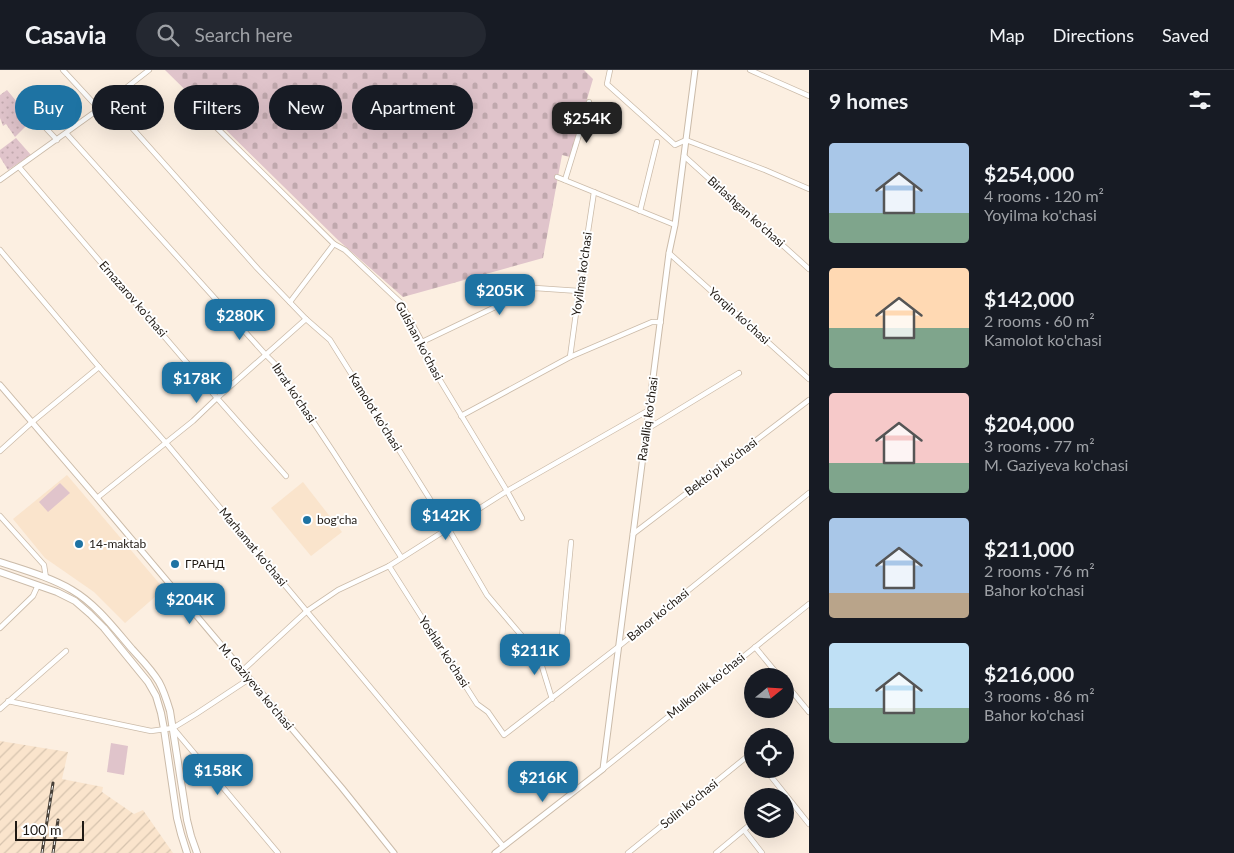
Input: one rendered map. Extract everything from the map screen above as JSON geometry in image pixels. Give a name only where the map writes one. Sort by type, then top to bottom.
[{"type":"main road","points":[[0,562],[46,578],[73,590],[109,622],[158,681],[170,711],[187,820],[197,853]]},
{"type":"main road","points":[[0,572],[62,594],[75,601],[104,628],[152,689],[159,704],[180,834],[187,853]]},
{"type":"street","points":[[63,70],[92,101]]},
{"type":"street","points":[[130,85],[149,70]]},
{"type":"street","points":[[610,70],[607,84],[675,145],[686,140],[809,189]]},
{"type":"street","name":"Ravalliq ko'chasi","points":[[603,768],[669,253],[675,225],[695,70]]},
{"type":"street","points":[[750,70],[809,96]]},
{"type":"street","points":[[565,180],[590,102]]},
{"type":"street","points":[[0,180],[92,115]]},
{"type":"street","points":[[48,130],[57,140]]},
{"type":"street","name":"Kamolot ko'chasi","points":[[134,130],[258,269],[306,319],[330,340],[448,528],[487,596],[527,642],[536,647]]},
{"type":"street","name":"Gulshan ko'chasi","points":[[219,130],[334,244],[345,250],[401,303],[422,342],[423,352],[522,518]]},
{"type":"street","name":"Ibrat ko'chasi","points":[[66,133],[274,363],[401,557]]},
{"type":"street","points":[[640,210],[657,142]]},
{"type":"street","name":"Birlashgan ko'chasi","points":[[684,156],[809,269]]},
{"type":"street","name":"Ernazarov ko'chasi","points":[[19,167],[286,476]]},
{"type":"street","points":[[557,177],[675,225]]},
{"type":"street","name":"Yoyilma ko'chasi","points":[[570,357],[578,291],[594,192]]},
{"type":"street","points":[[290,302],[334,244]]},
{"type":"street","name":"Marhamat ko'chasi","points":[[0,250],[166,443],[503,846]]},
{"type":"street","name":"Yorqin ko'chasi","points":[[669,253],[809,378]]},
{"type":"street","points":[[422,342],[535,288],[578,291]]},
{"type":"street","points":[[97,498],[193,421],[306,319]]},
{"type":"street","points":[[461,416],[570,357],[652,322],[661,322]]},
{"type":"street","points":[[0,451],[31,422],[99,367]]},
{"type":"street","points":[[647,429],[739,373]]},
{"type":"street","name":"M. Gaziyeva ko'chasi","points":[[0,385],[342,788],[394,853]]},
{"type":"street","name":"Bekto'pi ko'chasi","points":[[633,534],[809,400]]},
{"type":"street","points":[[242,671],[307,611],[338,590],[389,566],[507,490],[649,410]]},
{"type":"street","name":"Bahor ko'chasi","points":[[504,735],[618,647],[809,493]]},
{"type":"street","points":[[0,516],[44,565],[46,578]]},
{"type":"street","points":[[552,699],[536,647],[562,637],[571,542]]},
{"type":"street","name":"Yoshlar ko'chasi","points":[[389,566],[477,704],[488,712],[504,735]]},
{"type":"street","points":[[0,628],[34,596],[38,585]]},
{"type":"street","name":"Mulkonlik ko'chasi","points":[[603,768],[809,604]]},
{"type":"street","points":[[755,646],[773,668]]},
{"type":"street","points":[[0,708],[66,652]]},
{"type":"street","points":[[8,701],[151,731],[173,728],[249,679]]},
{"type":"street","points":[[794,694],[809,712]]},
{"type":"street","points":[[173,728],[278,853]]},
{"type":"street","name":"Solin ko'chasi","points":[[628,853],[744,760]]},
{"type":"street","points":[[495,853],[603,768]]},
{"type":"street","points":[[794,806],[809,824]]},
{"type":"street","points":[[716,853],[744,830]]},
{"type":"street","points":[[750,838],[762,853]]},
{"type":"shaded area","name":"14-maktab","points":[[67,475],[164,589],[125,623],[94,592],[45,558],[13,519]]},
{"type":"shaded area","name":"bog'cha","points":[[303,482],[342,532],[311,556],[271,508]]},
{"type":"shaded area","points":[[0,741],[68,752],[62,779],[103,787],[102,792],[134,814],[143,810],[173,853],[0,853]]},
{"type":"green space","points":[[165,70],[584,70],[593,79],[570,157],[562,155],[543,258],[403,297],[338,240],[226,130],[259,130],[259,85],[180,85]]},
{"type":"green space","points":[[7,90],[15,100],[15,130],[22,130],[15,137],[6,124],[3,126],[0,118],[0,95]]},
{"type":"green space","points":[[16,138],[31,155],[8,170],[0,157],[0,150]]},
{"type":"green space","points":[[60,483],[70,493],[48,512],[39,502]]},
{"type":"green space","points":[[111,743],[128,746],[124,775],[107,772]]},
{"type":"railway","points":[[42,853],[53,783]]},
{"type":"railway","points":[[53,853],[58,820]]},
{"type":"place","name":"bog'cha","points":[[307,520]]},
{"type":"place","name":"14-maktab","points":[[79,544]]},
{"type":"place","name":"ГРАНД","points":[[175,564]]}]
